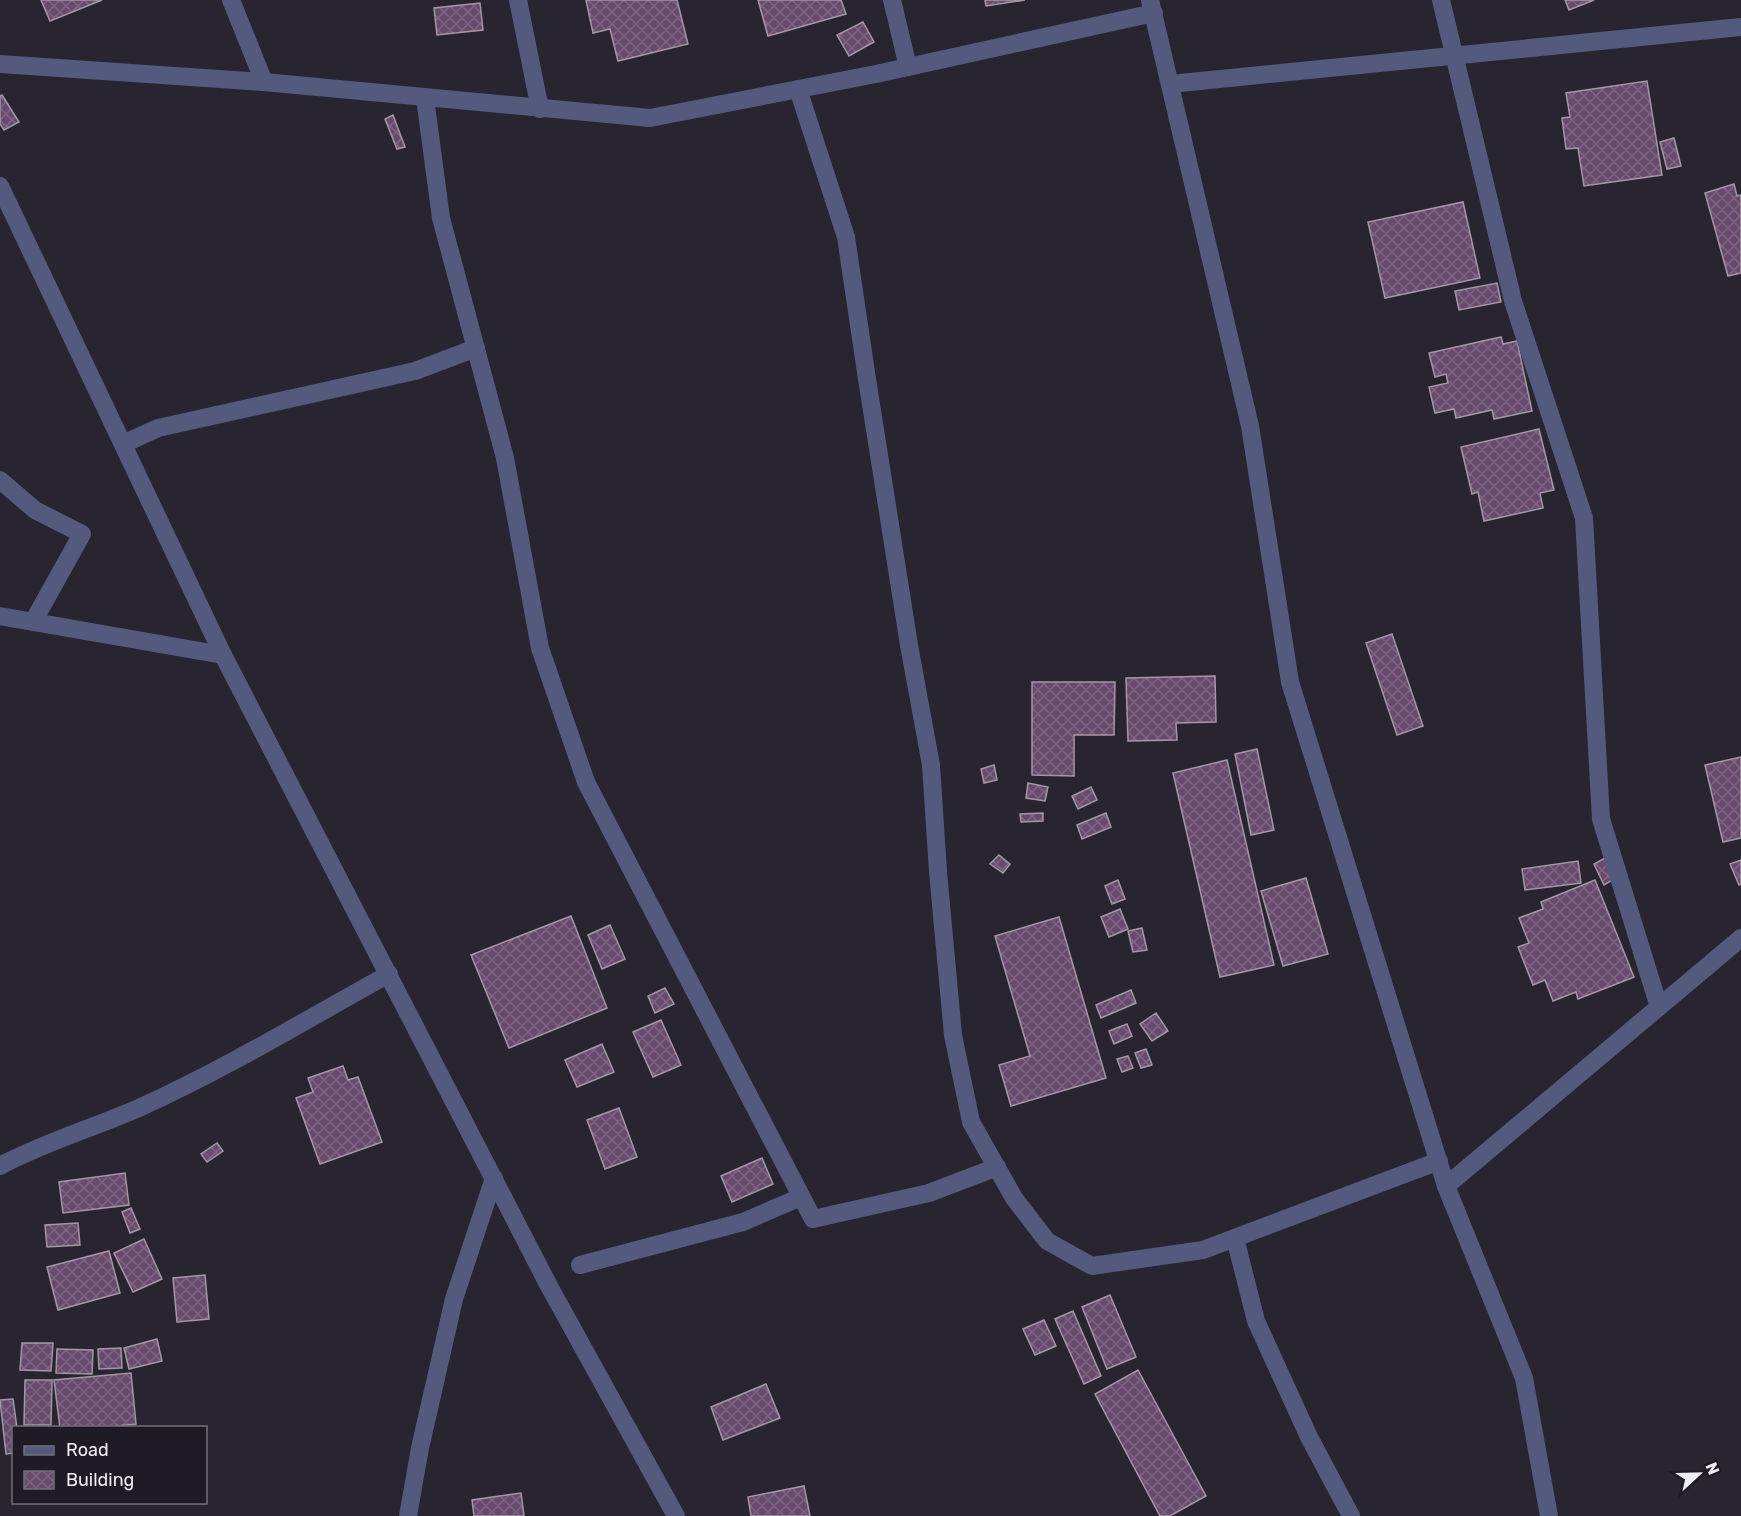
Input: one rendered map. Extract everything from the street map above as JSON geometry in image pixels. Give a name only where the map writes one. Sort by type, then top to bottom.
[{"type":"street","points":[[231,0],[264,82]]},
{"type":"street","points":[[518,0],[540,109]]},
{"type":"street","points":[[892,0],[908,68]]},
{"type":"street","points":[[1441,0],[1513,301],[1584,518],[1601,819],[1659,1006]]},
{"type":"street","points":[[0,64],[264,82],[650,118],[908,68],[1152,7],[1250,426],[1290,682],[1446,1186],[1524,1378],[1549,1516]]},
{"type":"street","points":[[1170,84],[1741,27]]},
{"type":"street","points":[[798,89],[846,237],[867,379],[931,765],[953,1035],[971,1122],[1014,1198],[1047,1241],[1092,1266],[1203,1250],[1439,1161]]},
{"type":"street","points":[[425,98],[441,218],[506,458],[540,648],[586,782],[801,1197],[813,1219],[929,1193],[997,1167]]},
{"type":"street","points":[[0,186],[223,655],[549,1286],[676,1516]]},
{"type":"street","points":[[123,444],[158,428],[415,372],[476,348]]},
{"type":"street","points":[[0,480],[35,510],[82,534],[33,622]]},
{"type":"street","points":[[0,616],[223,655]]},
{"type":"street","points":[[1446,1186],[1741,938]]},
{"type":"street","points":[[0,1166],[28,1151],[137,1108],[221,1068],[389,974]]},
{"type":"street","points":[[408,1516],[420,1448],[454,1299],[494,1179]]},
{"type":"street","points":[[580,1265],[743,1222],[801,1197]]},
{"type":"street","points":[[1235,1238],[1256,1321],[1309,1437],[1351,1516]]},
{"type":"building","points":[[41,0],[102,0],[50,21]]},
{"type":"building","points":[[586,0],[677,0],[688,44],[618,61],[610,29],[593,33]]},
{"type":"building","points":[[758,0],[841,0],[846,14],[768,36]]},
{"type":"building","points":[[985,0],[1025,0],[986,6]]},
{"type":"building","points":[[1565,0],[1594,0],[1569,10]]},
{"type":"building","points":[[480,3],[483,30],[437,35],[434,8]]},
{"type":"building","points":[[863,22],[874,42],[849,56],[837,35]]},
{"type":"building","points":[[1647,81],[1662,175],[1584,186],[1578,148],[1566,149],[1562,118],[1570,117],[1566,93]]},
{"type":"building","points":[[2,95],[19,122],[4,130],[0,124],[0,96]]},
{"type":"building","points":[[393,115],[405,147],[397,149],[385,119]]},
{"type":"building","points":[[1674,138],[1681,166],[1667,169],[1660,142]]},
{"type":"building","points":[[1734,184],[1737,196],[1741,195],[1741,273],[1728,276],[1705,193]]},
{"type":"building","points":[[1463,202],[1480,278],[1385,298],[1368,222]]},
{"type":"building","points":[[1497,283],[1501,302],[1459,310],[1455,291]]},
{"type":"building","points":[[1501,337],[1503,344],[1517,341],[1532,411],[1494,419],[1492,410],[1456,418],[1454,409],[1435,413],[1429,387],[1448,383],[1446,374],[1435,377],[1429,353]]},
{"type":"building","points":[[1539,429],[1554,490],[1540,493],[1543,508],[1484,521],[1478,492],[1472,494],[1461,447]]},
{"type":"building","points":[[1392,634],[1423,726],[1397,735],[1366,643]]},
{"type":"building","points":[[1215,676],[1216,722],[1176,723],[1177,740],[1128,741],[1126,678]]},
{"type":"building","points":[[1032,682],[1115,682],[1114,735],[1074,735],[1074,776],[1032,775]]},
{"type":"building","points":[[1257,749],[1274,830],[1251,835],[1235,754]]},
{"type":"building","points":[[1741,757],[1741,838],[1723,842],[1705,765]]},
{"type":"building","points":[[1227,760],[1274,965],[1220,977],[1173,773]]},
{"type":"building","points":[[994,765],[997,780],[984,783],[981,769]]},
{"type":"building","points":[[1028,783],[1048,787],[1045,801],[1026,798]]},
{"type":"building","points":[[1091,787],[1097,800],[1078,809],[1072,796]]},
{"type":"building","points":[[1043,813],[1043,821],[1021,822],[1020,814]]},
{"type":"building","points":[[1106,813],[1111,827],[1082,839],[1077,825]]},
{"type":"building","points":[[999,855],[1010,864],[1003,873],[990,864]]},
{"type":"building","points":[[1605,858],[1616,878],[1604,885],[1594,864]]},
{"type":"building","points":[[1741,860],[1741,884],[1739,885],[1730,864]]},
{"type":"building","points":[[1578,861],[1581,883],[1525,890],[1522,869]]},
{"type":"building","points":[[1306,878],[1328,954],[1283,966],[1261,891]]},
{"type":"building","points":[[1118,880],[1125,899],[1112,904],[1105,886]]},
{"type":"building","points":[[1595,880],[1634,977],[1578,999],[1576,992],[1553,1001],[1545,980],[1533,985],[1518,947],[1529,943],[1519,918],[1543,909],[1541,902]]},
{"type":"building","points":[[1120,909],[1128,929],[1109,937],[1101,917]]},
{"type":"building","points":[[571,916],[607,1008],[509,1048],[471,955]]},
{"type":"building","points":[[1059,917],[1106,1078],[1011,1106],[999,1065],[1030,1056],[995,936]]},
{"type":"building","points":[[610,925],[625,959],[602,969],[588,935]]},
{"type":"building","points":[[1142,928],[1147,950],[1133,952],[1128,931]]},
{"type":"building","points":[[665,988],[674,1004],[655,1013],[648,996]]},
{"type":"building","points":[[1131,990],[1136,1003],[1101,1018],[1096,1005]]},
{"type":"building","points":[[1156,1013],[1168,1031],[1152,1041],[1140,1024]]},
{"type":"building","points":[[661,1020],[681,1065],[653,1077],[633,1032]]},
{"type":"building","points":[[1127,1024],[1132,1036],[1114,1044],[1109,1031]]},
{"type":"building","points":[[602,1044],[614,1072],[577,1087],[565,1060]]},
{"type":"building","points":[[1146,1049],[1152,1065],[1141,1068],[1135,1053]]},
{"type":"building","points":[[1128,1056],[1133,1068],[1122,1072],[1117,1059]]},
{"type":"building","points":[[343,1066],[348,1080],[358,1077],[382,1142],[320,1164],[296,1098],[313,1092],[308,1078]]},
{"type":"building","points":[[619,1108],[637,1157],[605,1169],[587,1120]]},
{"type":"building","points":[[217,1143],[223,1151],[207,1162],[201,1154]]},
{"type":"building","points":[[762,1158],[773,1184],[732,1202],[721,1176]]},
{"type":"building","points":[[125,1173],[129,1205],[63,1213],[59,1182]]},
{"type":"building","points":[[131,1208],[140,1229],[130,1233],[122,1212]]},
{"type":"building","points":[[78,1223],[80,1245],[47,1247],[45,1225]]},
{"type":"building","points":[[144,1239],[162,1279],[133,1292],[114,1253]]},
{"type":"building","points":[[109,1251],[120,1293],[58,1310],[47,1267]]},
{"type":"building","points":[[205,1275],[209,1319],[177,1322],[173,1278]]},
{"type":"building","points":[[1110,1295],[1136,1357],[1107,1369],[1082,1307]]},
{"type":"building","points":[[1073,1311],[1101,1376],[1084,1384],[1055,1319]]},
{"type":"building","points":[[1044,1320],[1056,1346],[1035,1355],[1023,1329]]},
{"type":"building","points":[[157,1339],[162,1361],[129,1369],[124,1348]]},
{"type":"building","points":[[22,1343],[53,1343],[51,1371],[20,1370]]},
{"type":"building","points":[[121,1348],[122,1368],[99,1369],[98,1349]]},
{"type":"building","points":[[57,1349],[93,1350],[92,1374],[56,1373]]},
{"type":"building","points":[[1138,1370],[1206,1496],[1170,1516],[1160,1516],[1095,1394]]},
{"type":"building","points":[[131,1373],[136,1424],[60,1426],[54,1380]]},
{"type":"building","points":[[25,1380],[52,1380],[51,1425],[24,1425]]},
{"type":"building","points":[[766,1384],[780,1418],[723,1440],[711,1407]]},
{"type":"building","points":[[13,1399],[17,1426],[12,1426],[12,1453],[6,1454],[0,1400]]},
{"type":"building","points":[[804,1486],[810,1516],[751,1516],[748,1497]]},
{"type":"building","points":[[521,1493],[524,1516],[474,1516],[472,1500]]}]
